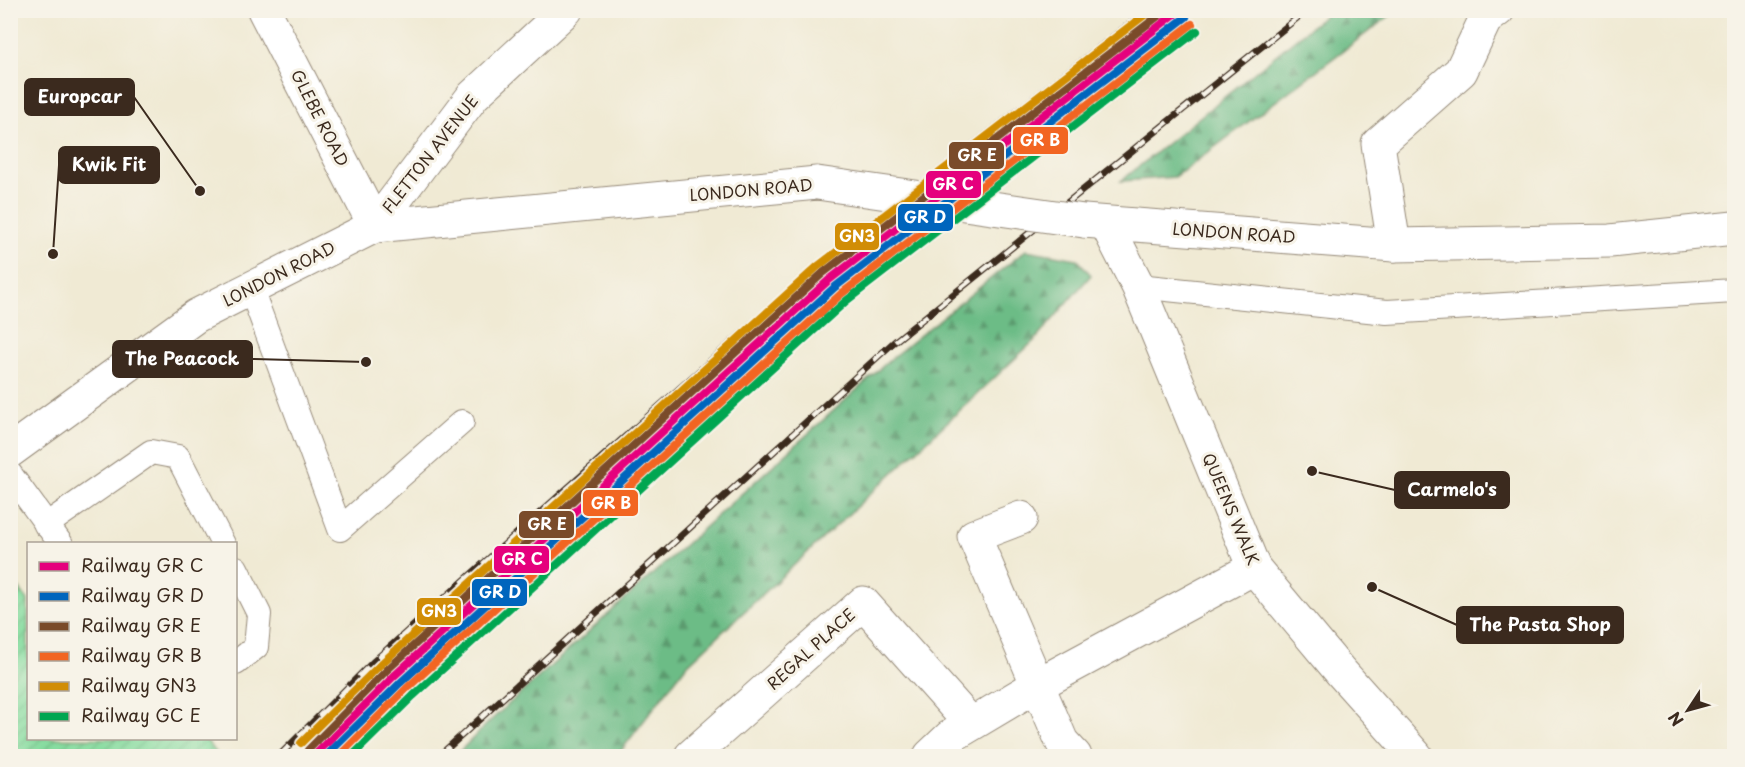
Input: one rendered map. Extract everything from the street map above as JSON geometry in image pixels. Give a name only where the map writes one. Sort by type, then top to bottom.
[{"type":"street","name":"GLEBE ROAD","points":[[264,10],[375,226]]},
{"type":"street","name":"FLETTON AVENUE","points":[[375,226],[473,96],[566,10]]},
{"type":"street","points":[[1394,245],[1378,144],[1461,71],[1485,20],[1497,10]]},
{"type":"street","name":"LONDON ROAD","points":[[10,451],[196,316],[375,226],[816,183],[1095,222],[1394,245],[1610,240],[1734,228]]},
{"type":"street","name":"QUEENS WALK","points":[[1095,222],[1138,286],[1254,568],[1416,756]]},
{"type":"street","points":[[1021,518],[974,536],[1062,742],[1075,756]]},
{"type":"street","points":[[930,756],[950,737],[1039,684],[1254,568]]},
{"type":"street","name":"REGAL PLACE","points":[[692,756],[863,603],[971,724]]},
{"type":"lane","points":[[1138,286],[1387,312],[1734,291]]},
{"type":"lane","points":[[251,288],[340,529],[462,422]]},
{"type":"lane","points":[[46,525],[151,452],[178,457],[222,542]]},
{"type":"lane","points":[[10,474],[60,542]]},
{"type":"lane","points":[[237,570],[259,614],[256,647],[237,662]]},
{"type":"green space","points":[[1330,11],[1396,11],[1175,177],[1121,181]]},
{"type":"green space","points":[[1026,250],[1077,259],[1091,275],[1036,339],[685,667],[617,756],[455,756],[490,721],[894,356]]},
{"type":"green space","points":[[11,578],[27,599],[27,740],[206,740],[219,756],[11,756]]},
{"type":"railway","points":[[279,756],[374,661],[822,261],[1147,10]]},
{"type":"railway","points":[[439,756],[894,342],[1307,10]]},
{"type":"transit line","points":[[308,750],[388,669],[823,273],[1166,10]]},
{"type":"transit line","points":[[314,756],[394,676],[829,280],[1180,10]]},
{"type":"transit line","points":[[326,756],[400,683],[835,287],[1186,17]]},
{"type":"transit line","points":[[339,756],[406,689],[841,294],[1192,24]]},
{"type":"transit line","points":[[352,756],[413,696],[846,301],[1197,31]]},
{"type":"rail line","name":"GN3","points":[[301,743],[382,663],[817,267],[1151,10]]},
{"type":"place","name":"Europcar","points":[[200,191]]},
{"type":"place","name":"Kwik Fit","points":[[53,254]]},
{"type":"place","name":"The Peacock","points":[[366,362]]},
{"type":"place","name":"Carmelo's","points":[[1312,471]]},
{"type":"place","name":"The Pasta Shop","points":[[1372,587]]}]
